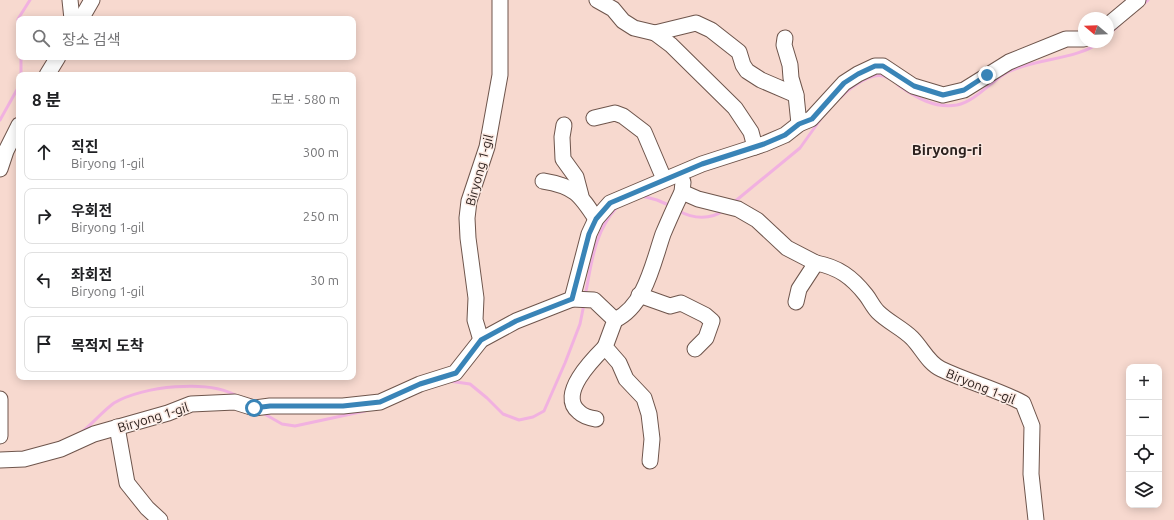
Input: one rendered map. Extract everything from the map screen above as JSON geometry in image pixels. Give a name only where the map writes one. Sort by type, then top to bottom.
[{"type":"street","points":[[70,0],[72,16]]},
{"type":"street","points":[[83,16],[92,0]]},
{"type":"street","name":"Biryong 1-gil","points":[[481,340],[475,320],[476,298],[468,238],[467,218],[469,202],[487,147],[500,75],[500,0]]},
{"type":"street","points":[[597,0],[614,9],[623,21],[634,28],[655,33],[671,46],[735,108],[751,132],[755,147]]},
{"type":"street","points":[[1114,20],[1138,0]]},
{"type":"street","points":[[655,33],[696,23],[711,30],[739,52],[743,65],[747,70],[761,80],[796,95]]},
{"type":"street","points":[[785,38],[784,45],[790,64],[790,78],[796,95],[799,124]]},
{"type":"street","points":[[615,320],[594,300],[572,299],[589,234],[596,219],[610,203],[684,171],[755,147],[785,135],[799,124],[812,119],[844,83],[875,66],[883,66],[914,86],[943,95],[964,90],[1009,62],[1066,39],[1078,39]]},
{"type":"street","points":[[49,72],[56,60]]},
{"type":"street","points":[[594,118],[615,113],[623,116],[644,132],[664,180]]},
{"type":"street","points":[[564,125],[562,137],[563,159],[576,177],[581,196],[596,219]]},
{"type":"street","points":[[0,170],[6,151],[16,131]]},
{"type":"street","points":[[596,420],[578,412],[574,405],[572,396],[580,374],[605,347],[615,320],[625,313],[639,295],[682,192],[684,171]]},
{"type":"street","points":[[543,181],[559,184],[581,196]]},
{"type":"street","name":"Biryong 1-gil","points":[[682,192],[714,203],[738,209],[757,220],[787,248],[816,263],[838,269],[847,274],[866,294],[878,312],[898,325],[940,369],[1010,396],[1023,403],[1032,426],[1031,474],[1036,520]]},
{"type":"street","points":[[796,302],[799,289],[816,263]]},
{"type":"street","points":[[639,295],[670,306],[681,303],[705,315],[712,321],[706,338],[695,349]]},
{"type":"street","name":"Biryong 1-gil","points":[[0,460],[24,459],[61,449],[94,434],[168,413],[191,404],[235,402],[254,408],[270,406],[343,406],[380,402],[420,384],[456,373],[481,340],[516,321],[572,299]]},
{"type":"street","points":[[605,347],[618,363],[626,379],[644,398],[649,414],[652,439],[650,461]]},
{"type":"street","points":[[0,399],[0,436]]},
{"type":"street","points":[[117,428],[127,483],[160,520]]},
{"type":"waterway","points":[[20,16],[30,0]]},
{"type":"waterway","points":[[1142,5],[1148,0]]},
{"type":"waterway","points":[[1114,30],[1118,26]]},
{"type":"waterway","points":[[898,85],[918,98],[933,104],[949,106],[957,105],[971,99],[1002,76],[1019,67],[1068,56],[1091,48]]},
{"type":"waterway","points":[[21,60],[21,72]]},
{"type":"waterway","points":[[841,97],[850,89],[869,78],[876,76],[888,78]]},
{"type":"waterway","points":[[0,120],[16,91]]},
{"type":"waterway","points":[[733,203],[800,148],[820,120]]},
{"type":"waterway","points":[[642,196],[671,206]]},
{"type":"waterway","points":[[585,296],[598,238],[609,217],[617,207]]},
{"type":"waterway","points":[[679,211],[690,216],[708,217],[724,210]]},
{"type":"waterway","points":[[449,381],[470,384],[503,414],[519,420],[533,417],[544,411],[580,324],[584,304]]},
{"type":"waterway","points":[[82,432],[114,403],[141,392],[193,386],[225,391],[237,396]]},
{"type":"waterway","points":[[261,412],[282,424],[295,426],[365,411]]},
{"type":"district","name":"Biryong-ri","points":[[947,149]]},
{"type":"route","points":[[254,408],[270,406],[343,406],[380,402],[420,384],[456,373],[481,340],[516,321],[572,299],[589,234],[596,219],[610,203],[702,164],[764,144],[785,135],[799,124],[812,119],[844,83],[875,66],[883,66],[895,72],[914,86],[943,95],[964,90],[987,75]]}]
